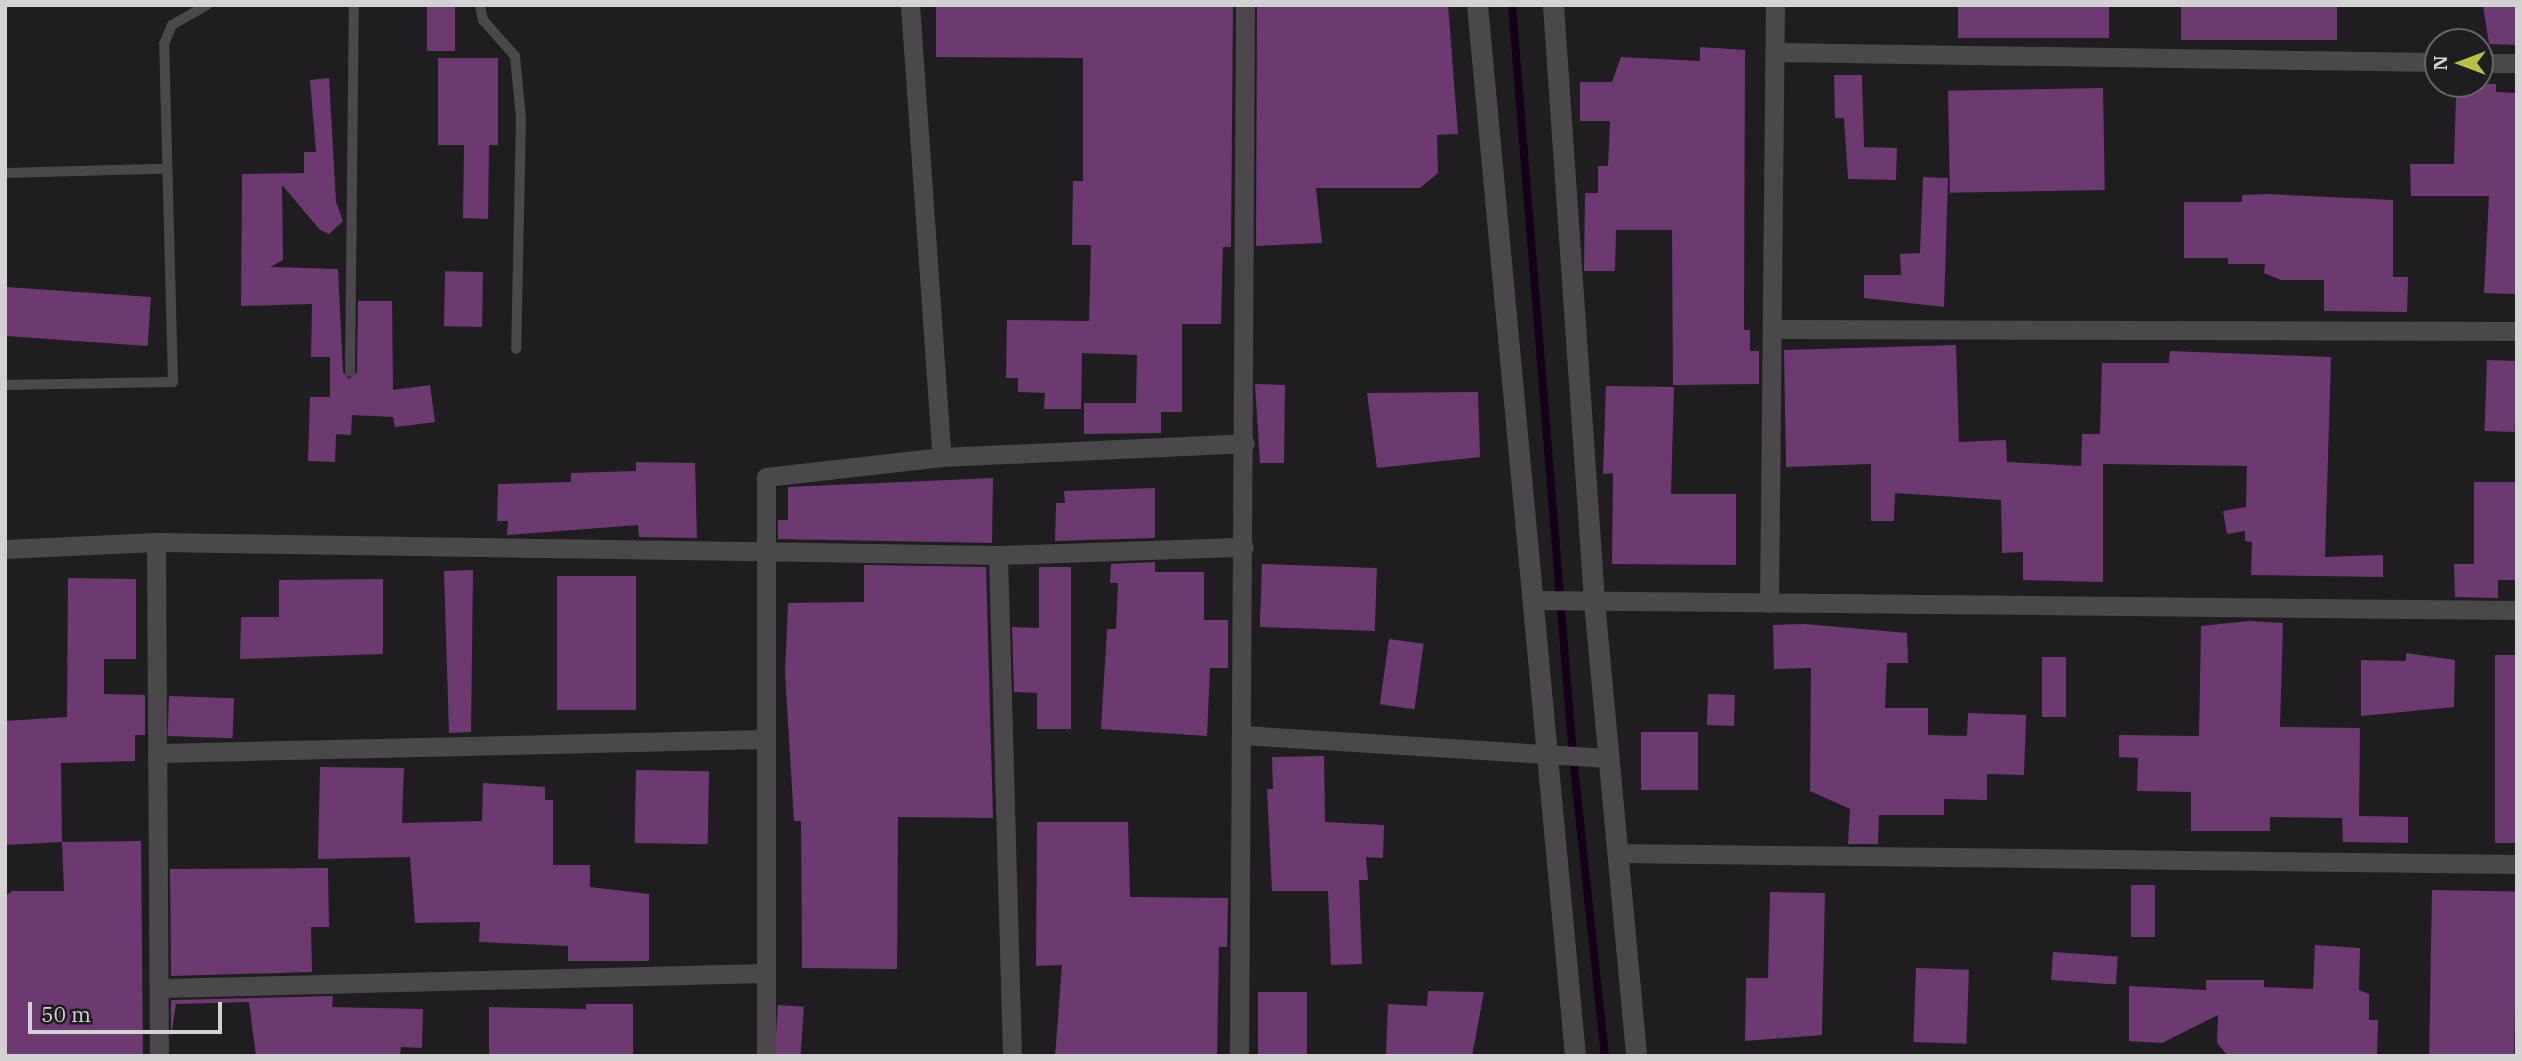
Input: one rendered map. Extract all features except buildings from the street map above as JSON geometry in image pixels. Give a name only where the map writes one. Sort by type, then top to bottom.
[{"type":"street","points":[[910,5],[942,457]]},
{"type":"street","points":[[1239,1056],[1245,443],[1244,5]]},
{"type":"street","points":[[1477,5],[1575,1056]]},
{"type":"street","points":[[1553,5],[1594,601],[1636,1056]]},
{"type":"street","points":[[1769,603],[1775,5]]},
{"type":"street","points":[[1775,52],[2424,62]]},
{"type":"street","points":[[2494,63],[2517,63]]},
{"type":"street","points":[[1772,329],[2517,331]]},
{"type":"street","points":[[766,1056],[766,477],[942,457],[1245,443]]},
{"type":"street","points":[[5,549],[156,542],[766,555],[998,555],[1244,547]]},
{"type":"street","points":[[156,542],[160,753],[159,1056]]},
{"type":"street","points":[[998,555],[1012,1056]]},
{"type":"street","points":[[1532,600],[2517,610]]},
{"type":"street","points":[[1242,734],[1608,758]]},
{"type":"street","points":[[160,753],[766,739]]},
{"type":"street","points":[[1617,853],[2517,864]]},
{"type":"street","points":[[161,988],[766,974]]},
{"type":"lane","points":[[5,386],[173,382],[173,267],[163,169],[164,44],[172,26],[207,5]]},
{"type":"lane","points":[[350,372],[354,5]]},
{"type":"lane","points":[[480,5],[483,20],[515,57],[520,105],[516,349]]},
{"type":"lane","points":[[5,173],[163,169]]},
{"type":"waterway","points":[[1512,5],[1573,757],[1605,1056]]}]
